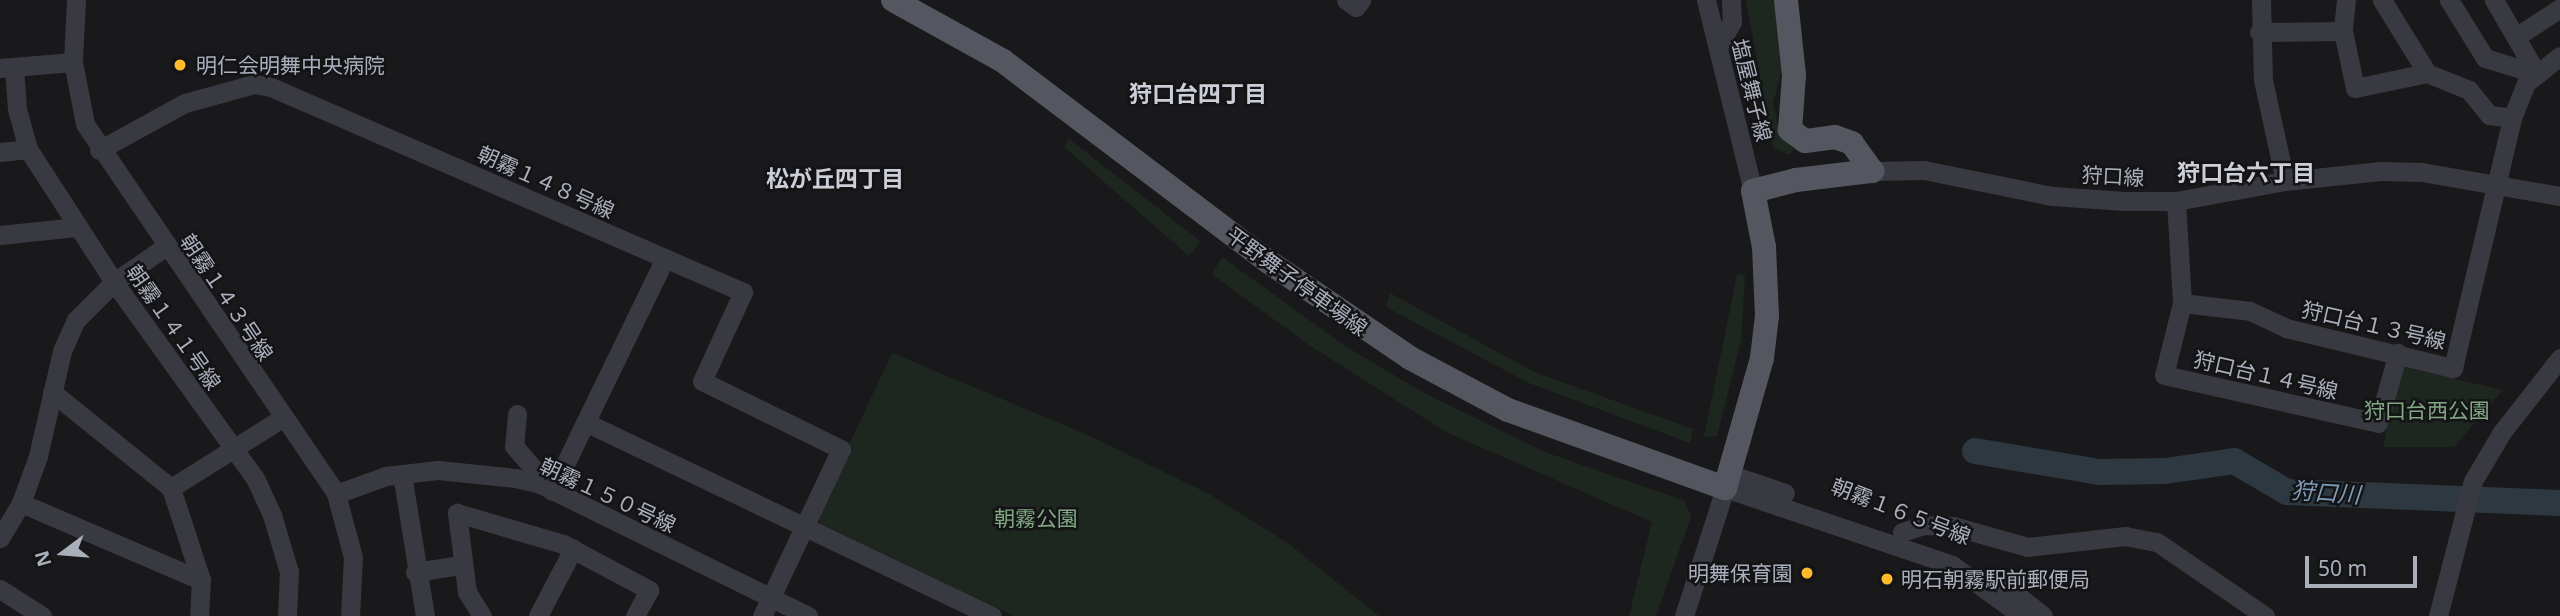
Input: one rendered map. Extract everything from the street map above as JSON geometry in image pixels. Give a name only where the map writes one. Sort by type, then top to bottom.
[{"type":"main road","name":"平野舞子停車場線","points":[[893,0],[1003,61],[1269,262],[1410,358],[1508,410],[1727,481]]},
{"type":"main road","name":"平野舞子停車場線","points":[[920,0],[1006,53],[1332,295],[1424,355],[1511,402],[1727,481]]},
{"type":"main road","points":[[1727,481],[1762,358],[1767,316],[1764,247],[1753,191],[1796,180],[1872,171],[1852,143],[1835,137],[1804,141],[1790,130],[1794,75],[1786,0]]},
{"type":"street","name":"朝霧１４３号線","points":[[76,0],[73,62],[85,124],[99,150],[335,494],[353,557],[351,616]]},
{"type":"street","points":[[1346,0],[1356,8],[1361,0]]},
{"type":"street","name":"塩屋舞子線","points":[[1706,0],[1753,191]]},
{"type":"street","points":[[1718,47],[1732,22],[1731,0]]},
{"type":"street","points":[[2261,0],[2259,32],[2263,79],[2285,181]]},
{"type":"street","points":[[2346,0],[2343,31],[2355,88],[2427,73],[2469,90],[2489,115],[2512,118]]},
{"type":"street","points":[[2382,0],[2427,73]]},
{"type":"street","points":[[2449,0],[2485,58],[2537,74]]},
{"type":"street","points":[[2494,0],[2537,74]]},
{"type":"street","points":[[2516,37],[2560,8]]},
{"type":"street","points":[[2259,32],[2343,31]]},
{"type":"street","points":[[2498,183],[2512,118],[2526,83],[2560,56]]},
{"type":"street","points":[[7,67],[73,62]]},
{"type":"street","name":"朝霧１４１号線","points":[[7,67],[28,149],[76,227],[255,478],[272,514],[289,572],[287,616]]},
{"type":"street","name":"朝霧１４８号線","points":[[99,150],[185,103],[254,85],[271,86],[743,292],[702,380],[841,449],[803,523]]},
{"type":"street","points":[[0,152],[28,149]]},
{"type":"street","name":"狩口線","points":[[1872,171],[1924,170],[2052,196],[2176,201],[2285,181],[2380,171],[2498,183],[2560,196]]},
{"type":"street","name":"狩口台１３号線","points":[[2182,303],[2250,311],[2286,328],[2454,368],[2498,183]]},
{"type":"street","name":"狩口台１４号線","points":[[2176,201],[2182,303],[2164,375],[2378,423],[2398,353]]},
{"type":"street","points":[[0,235],[76,227]]},
{"type":"street","points":[[0,538],[21,503],[38,456],[62,351],[76,320],[114,282],[165,247]]},
{"type":"street","points":[[546,488],[585,422],[665,258]]},
{"type":"street","points":[[2438,616],[2473,481],[2502,432],[2560,358]]},
{"type":"street","points":[[52,392],[171,488],[201,580],[199,616]]},
{"type":"street","points":[[517,414],[514,446],[537,471],[546,488]]},
{"type":"street","points":[[171,488],[282,418]]},
{"type":"street","points":[[585,422],[803,523],[992,616]]},
{"type":"street","name":"朝霧１５０号線","points":[[335,494],[402,474],[490,472],[546,488],[766,607],[808,616]]},
{"type":"street","points":[[402,474],[415,572],[425,616]]},
{"type":"street","points":[[1684,616],[1727,481]]},
{"type":"street","name":"朝霧１６５号線","points":[[1727,481],[1902,532],[1959,555],[2043,616]]},
{"type":"street","name":"朝霧１６５号線","points":[[1727,481],[1952,565],[2022,616]]},
{"type":"street","points":[[21,503],[201,580]]},
{"type":"street","points":[[482,616],[467,592],[461,565],[457,513],[573,549],[649,590],[635,616]]},
{"type":"street","points":[[766,607],[803,523]]},
{"type":"street","points":[[1902,532],[1924,525],[1954,526],[2027,547],[2125,536],[2157,542],[2266,616]]},
{"type":"street","points":[[538,616],[573,549]]},
{"type":"street","points":[[415,572],[461,565]]},
{"type":"street","points":[[0,589],[42,616]]},
{"type":"green space","points":[[1746,0],[1774,0],[1783,65],[1773,103],[1781,138],[1794,149],[1788,155],[1773,147]]},
{"type":"green space","points":[[1069,139],[1200,241],[1189,256],[1064,147]]},
{"type":"green space","points":[[1222,257],[1345,346],[1424,393],[1545,452],[1685,501],[1691,517],[1656,616],[1629,616],[1652,522],[1446,432],[1309,345],[1212,274]]},
{"type":"green space","points":[[1737,274],[1745,275],[1741,341],[1717,436],[1704,437]]},
{"type":"green space","points":[[1390,293],[1534,372],[1693,429],[1690,443],[1529,383],[1386,307]]},
{"type":"green space","name":"朝霧公園","points":[[892,353],[1088,435],[1211,495],[1289,544],[1379,616],[1014,616],[821,524],[817,513]]},
{"type":"green space","name":"狩口台西公園","points":[[2404,367],[2503,390],[2454,447],[2383,447],[2398,371]]},
{"type":"waterway","name":"狩口川","points":[[1975,451],[2099,472],[2165,471],[2234,461],[2287,492],[2560,503]]},
{"type":"place","name":"明仁会明舞中央病院","points":[[180,65]]},
{"type":"place","name":"明舞保育園","points":[[1807,573]]},
{"type":"place","name":"明石朝霧駅前郵便局","points":[[1887,579]]},
{"type":"district","name":"狩口台四丁目","points":[[1198,93]]},
{"type":"district","name":"狩口台六丁目","points":[[2246,172]]},
{"type":"district","name":"松が丘四丁目","points":[[835,178]]}]
